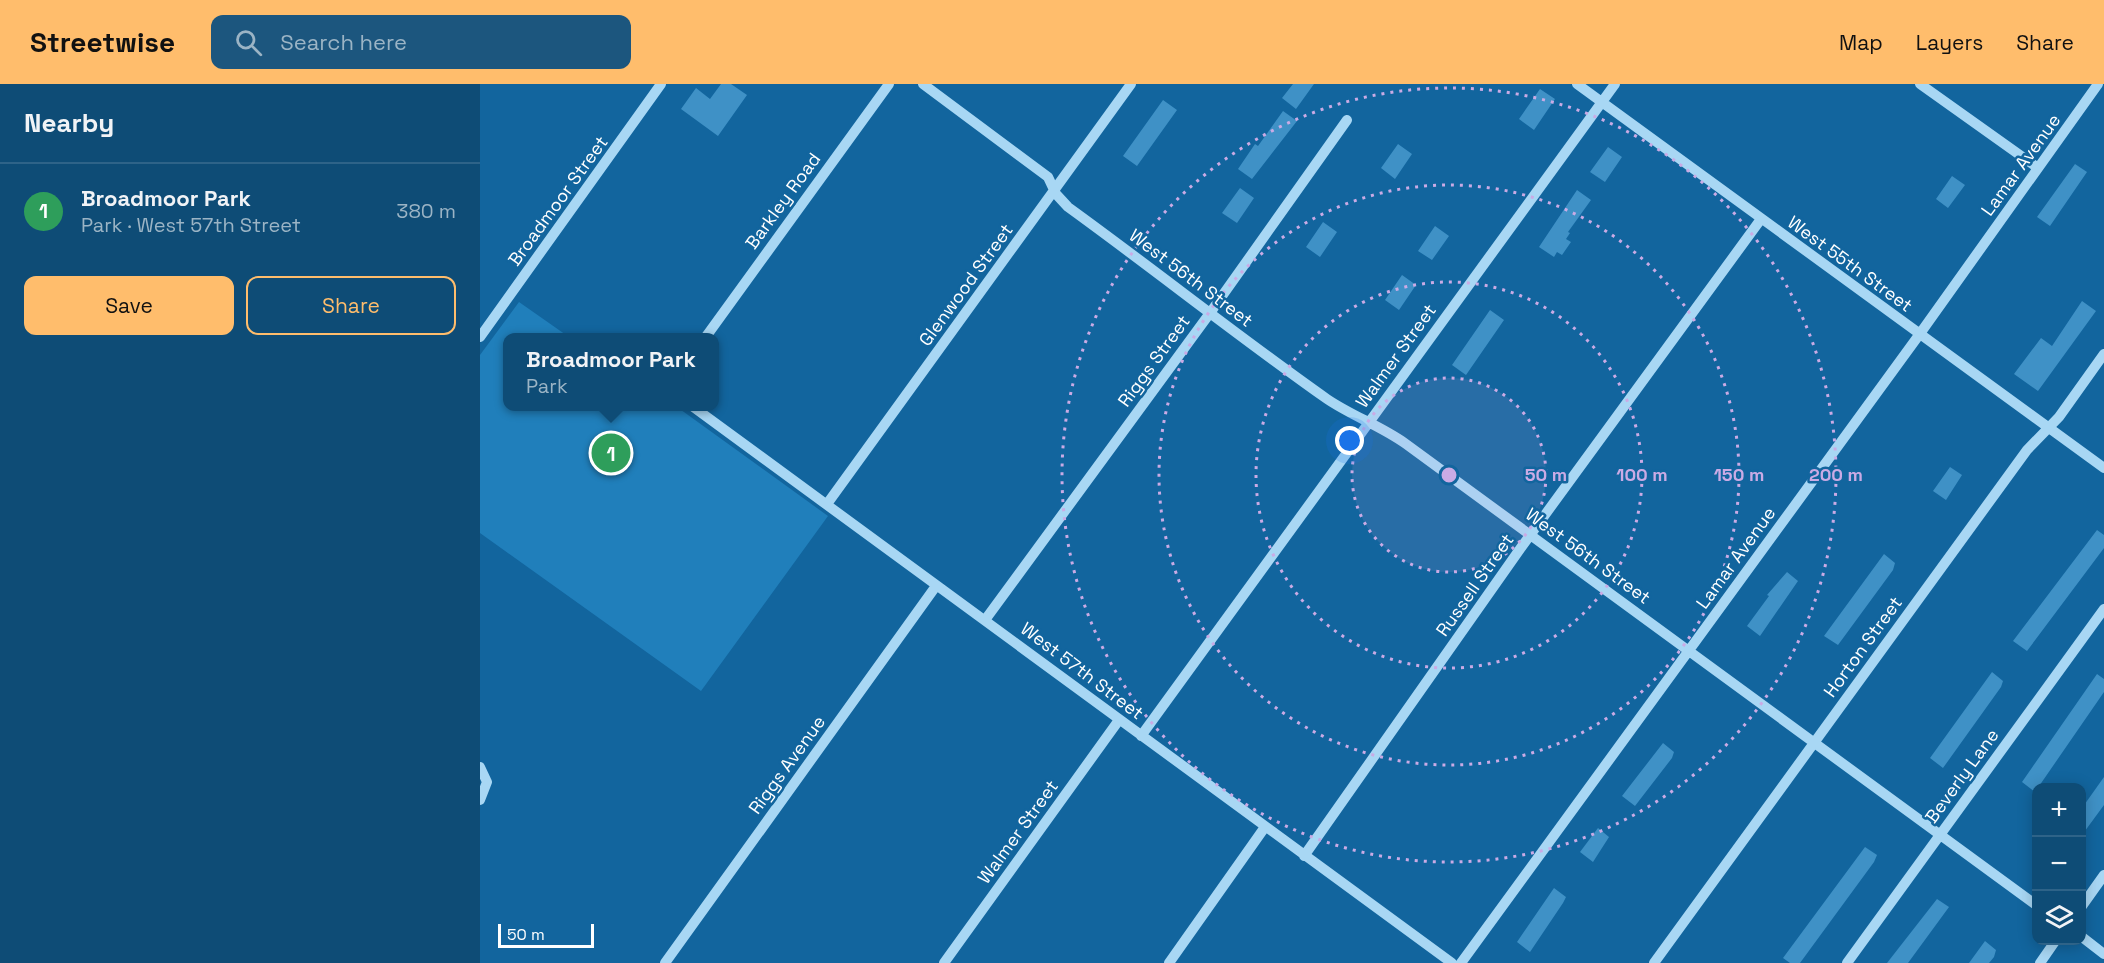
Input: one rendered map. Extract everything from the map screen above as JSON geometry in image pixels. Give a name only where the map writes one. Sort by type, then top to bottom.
[{"type":"street","name":"Broadmoor Street","points":[[480,337],[661,84]]},
{"type":"street","name":"Barkley Road","points":[[709,333],[888,84]]},
{"type":"street","name":"West 56th Street","points":[[922,84],[1048,177],[1068,207],[1210,313],[1328,399],[1389,432],[2032,900]]},
{"type":"street","name":"Glenwood Street","points":[[827,504],[1131,84]]},
{"type":"street","name":"West 55th Street","points":[[1577,84],[2104,468]]},
{"type":"street","name":"Walmer Street","points":[[1141,736],[1615,84]]},
{"type":"street","points":[[1920,84],[2038,168]]},
{"type":"street","name":"Lamar Avenue","points":[[1461,963],[1919,335],[2098,84]]},
{"type":"street","name":"Riggs Street","points":[[985,620],[1210,313],[1347,120]]},
{"type":"street","name":"Russell Street","points":[[1304,856],[1532,535],[1761,219]]},
{"type":"street","name":"Horton Street","points":[[1654,963],[2027,450],[2059,417],[2104,354]]},
{"type":"street","name":"West 57th Street","points":[[699,411],[1452,963]]},
{"type":"street","name":"Riggs Avenue","points":[[665,963],[936,586]]},
{"type":"street","name":"Beverly Lane","points":[[1847,963],[2104,609]]},
{"type":"street","name":"Walmer Street","points":[[944,963],[1119,720]]},
{"type":"street","points":[[480,767],[487,782],[480,800]]},
{"type":"street","points":[[1169,963],[1265,827]]},
{"type":"street","points":[[2086,900],[2104,875]]},
{"type":"street","points":[[2086,940],[2104,954]]},
{"type":"street","points":[[2040,963],[2053,945]]},
{"type":"shaded area","points":[[519,302],[563,333],[503,333],[503,411],[683,411],[828,516],[701,691],[480,533],[480,355]]},
{"type":"building","points":[[721,84],[731,84],[747,95],[718,136],[681,109],[696,88],[710,99]]},
{"type":"building","points":[[1293,84],[1314,84],[1296,109],[1282,98]]},
{"type":"building","points":[[1540,89],[1555,99],[1534,130],[1519,119]]},
{"type":"building","points":[[1163,100],[1177,110],[1137,166],[1123,156]]},
{"type":"building","points":[[1283,111],[1297,121],[1252,179],[1238,169],[1255,144],[1258,146]]},
{"type":"building","points":[[1398,144],[1412,154],[1395,179],[1381,168]]},
{"type":"building","points":[[1608,147],[1622,157],[1605,182],[1590,172]]},
{"type":"building","points":[[2075,164],[2087,172],[2050,226],[2037,217]]},
{"type":"building","points":[[1952,176],[1965,185],[1948,208],[1936,199]]},
{"type":"building","points":[[1240,188],[1254,198],[1237,223],[1222,213]]},
{"type":"building","points":[[1577,190],[1591,200],[1568,232],[1570,233],[1566,239],[1571,242],[1562,255],[1557,252],[1554,257],[1539,247]]},
{"type":"building","points":[[1323,222],[1337,232],[1320,257],[1306,247]]},
{"type":"building","points":[[1435,226],[1449,236],[1432,260],[1418,251]]},
{"type":"building","points":[[1402,275],[1416,285],[1399,310],[1385,300]]},
{"type":"building","points":[[2082,301],[2096,311],[2038,391],[2014,374],[2041,338],[2052,346]]},
{"type":"building","points":[[1490,310],[1504,320],[1466,375],[1452,365]]},
{"type":"building","points":[[1950,467],[1962,475],[1946,500],[1933,491]]},
{"type":"building","points":[[2097,530],[2104,535],[2104,548],[2027,651],[2013,641]]},
{"type":"building","points":[[1884,554],[1895,563],[1893,570],[1838,645],[1824,636]]},
{"type":"building","points":[[1787,572],[1798,581],[1760,636],[1747,626],[1769,596],[1767,595]]},
{"type":"building","points":[[1992,672],[2003,681],[2001,687],[1943,768],[1930,758]]},
{"type":"building","points":[[2097,674],[2104,679],[2104,692],[2041,783],[2032,783],[2032,790],[2022,782]]},
{"type":"building","points":[[1663,743],[1674,752],[1672,758],[1635,806],[1622,796]]},
{"type":"building","points":[[2104,777],[2104,805],[2086,830],[2086,802]]},
{"type":"building","points":[[1598,828],[1609,837],[1593,862],[1580,852]]},
{"type":"building","points":[[1865,847],[1877,855],[1874,862],[1800,963],[1790,963],[1783,958]]},
{"type":"building","points":[[1554,888],[1566,897],[1530,952],[1517,942]]},
{"type":"building","points":[[1937,899],[1949,907],[1908,963],[1887,963]]},
{"type":"building","points":[[1985,941],[1996,950],[1994,957],[1989,963],[1969,963]]},
{"type":"place","name":"Broadmoor Park","points":[[611,453]]}]
